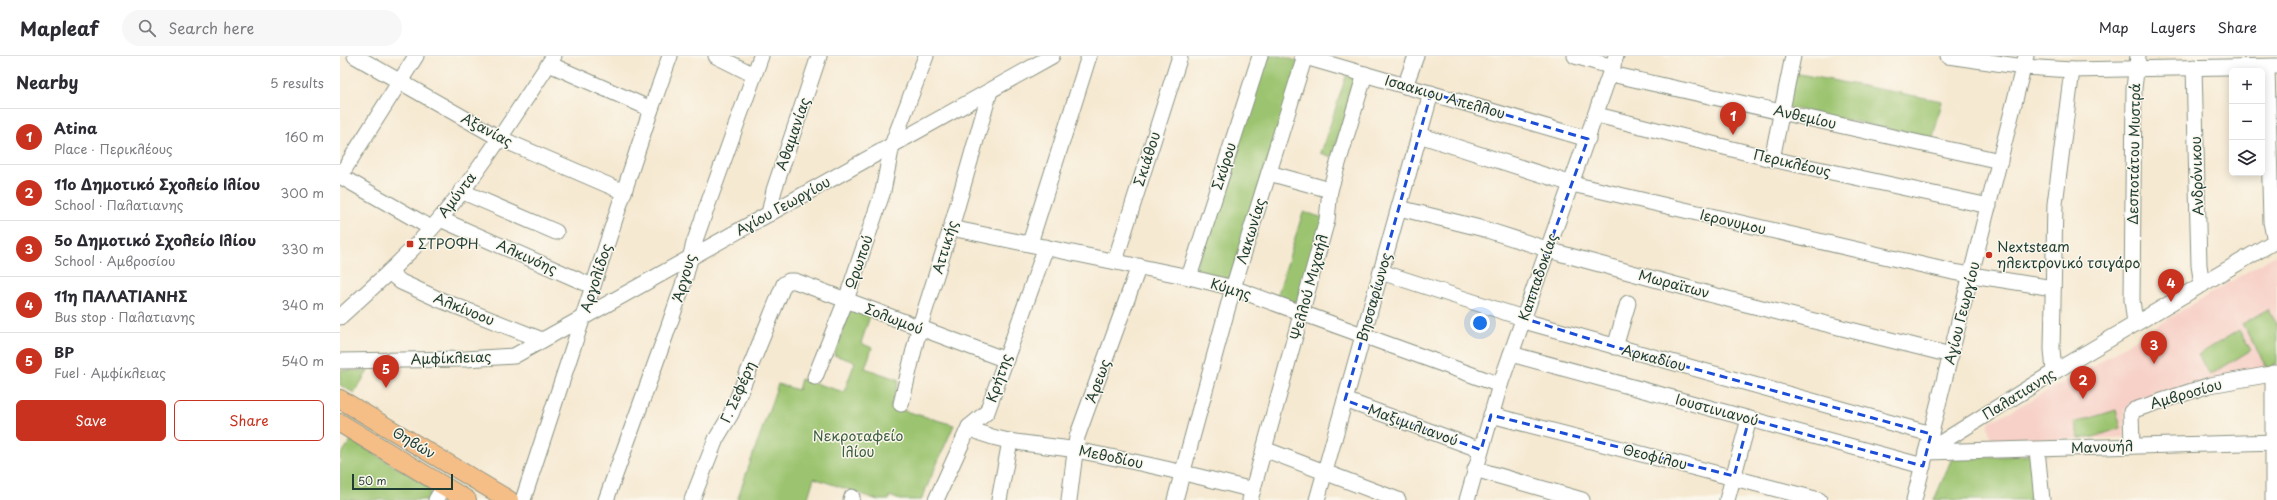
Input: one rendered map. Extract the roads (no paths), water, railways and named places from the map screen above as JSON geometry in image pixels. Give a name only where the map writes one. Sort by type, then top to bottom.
[{"type":"main road","name":"Θηβών","points":[[340,398],[509,500]]},
{"type":"main road","name":"Θηβών","points":[[340,423],[440,493],[467,500]]},
{"type":"street","name":"Αξανίας","points":[[355,56],[499,138],[624,192]]},
{"type":"street","points":[[340,176],[416,56]]},
{"type":"street","name":"Αργολίδος","points":[[523,500],[592,286],[670,56]]},
{"type":"street","points":[[716,56],[754,75]]},
{"type":"street","name":"Άργους","points":[[606,500],[665,337],[690,258],[761,56]]},
{"type":"street","name":"Αθαμανίας","points":[[769,214],[774,190],[819,56]]},
{"type":"street","name":"Ωρωπού","points":[[815,377],[846,300],[883,191],[892,145],[926,56]]},
{"type":"street","name":"Αγίου Γεωργίου","points":[[514,356],[1052,56]]},
{"type":"street","points":[[1030,243],[1088,56]]},
{"type":"street","name":"Σκιάθου","points":[[1115,261],[1180,56]]},
{"type":"street","name":"Σκύρου","points":[[1189,276],[1260,56]]},
{"type":"street","name":"Ισαακιου Απελλου","points":[[1304,56],[1588,139]]},
{"type":"street","name":"Λακωνίας","points":[[1175,500],[1184,472],[1233,288],[1304,56]]},
{"type":"street","points":[[1405,86],[1416,56]]},
{"type":"street","name":"Ανθεμίου","points":[[1575,56],[1782,112],[2000,161]]},
{"type":"street","points":[[1772,159],[1793,56]]},
{"type":"street","points":[[1948,56],[2025,62],[2072,70],[2137,63],[2194,67],[2272,66],[2271,222],[2276,241]]},
{"type":"street","points":[[551,60],[651,109]]},
{"type":"street","name":"Αμύντα","points":[[340,318],[389,272],[436,224],[499,138],[551,60]]},
{"type":"street","name":"Αγίου Γεωργίου","points":[[1914,500],[2025,62]]},
{"type":"street","name":"Δεσποτάτου Μυστρά","points":[[2135,323],[2132,292],[2137,63]]},
{"type":"street","name":"Καππαδοκίας","points":[[1467,500],[1500,385],[1547,249],[1597,116],[1613,66]]},
{"type":"street","name":"Ανδρόνικου","points":[[2194,67],[2199,257],[2202,284]]},
{"type":"street","points":[[2054,372],[2052,349],[2056,204],[2072,70]]},
{"type":"street","name":"Ψελλού Μιχαήλ","points":[[1252,495],[1327,220],[1330,190],[1365,74]]},
{"type":"street","name":"Αττικής","points":[[901,404],[919,329],[951,228],[990,91]]},
{"type":"street","name":"Βησσαρίωνος","points":[[1317,500],[1431,93]]},
{"type":"street","name":"Περικλέους","points":[[1597,116],[1772,159],[1988,206]]},
{"type":"street","name":"Ιερονυμου","points":[[1419,135],[1572,184],[1971,276],[2053,288]]},
{"type":"street","points":[[1269,173],[1330,190]]},
{"type":"street","name":"Αλκινόης","points":[[340,176],[436,224],[592,286]]},
{"type":"street","points":[[461,191],[556,232]]},
{"type":"street","name":"Μωραϊτων","points":[[1399,208],[1484,229],[1547,249],[1746,304],[1951,355]]},
{"type":"street","name":"Κύμης","points":[[951,228],[1189,276],[1233,288],[1500,385]]},
{"type":"street","name":"Παλατιανης","points":[[1925,459],[2054,372],[2276,241]]},
{"type":"street","name":"Κρήτης","points":[[936,500],[969,427],[987,412],[1046,247]]},
{"type":"street","name":"Άρεως","points":[[1069,500],[1077,437],[1139,266]]},
{"type":"street","name":"Αλκίνοου","points":[[389,272],[401,282],[438,299],[542,340]]},
{"type":"street","name":"Αρκαδίου","points":[[1381,272],[1523,318],[1531,323],[1931,434]]},
{"type":"street","name":"Σολωμού","points":[[784,284],[789,281],[795,281],[919,329],[1006,360]]},
{"type":"street","name":"Γ. Σεφέρη","points":[[692,500],[716,439],[731,414],[784,284]]},
{"type":"street","points":[[1616,347],[1628,302]]},
{"type":"street","name":"Ιουστινιανού","points":[[1511,354],[1749,418],[1925,459]]},
{"type":"street","name":"Αμφίκλειας","points":[[340,361],[465,359],[514,356]]},
{"type":"street","points":[[2272,500],[2275,442],[2275,373]]},
{"type":"street","name":"Αμβροσίου","points":[[2132,446],[2130,418],[2131,412],[2134,410],[2195,389],[2275,373]]},
{"type":"street","name":"Μαξιμιλιανού","points":[[1345,400],[1481,450]]},
{"type":"street","name":"Θεοφίλου","points":[[1491,415],[1734,476],[1819,500]]},
{"type":"street","points":[[1727,500],[1749,418]]},
{"type":"street","name":"Μεθοδίου","points":[[969,427],[980,434],[1010,441],[1075,450],[1184,472],[1252,495]]},
{"type":"street","points":[[999,500],[1010,441]]},
{"type":"street","name":"Μανουήλ","points":[[1925,459],[2037,450],[2275,442]]},
{"type":"street","points":[[1264,449],[1398,500]]},
{"type":"street","points":[[2037,450],[2042,500]]},
{"type":"street","points":[[1476,469],[1582,500]]},
{"type":"place","name":"Atina","points":[[1733,135]]},
{"type":"place","name":"ΣΤΡΟΦΗ","points":[[410,244]]},
{"type":"place","name":"Nextsteam ηλεκτρονικό τσιγάρο","points":[[1989,255]]},
{"type":"place","name":"11η ΠΑΛΑΤΙΑΝΗΣ","points":[[2171,302]]},
{"type":"place","name":"5ο Δημοτικό Σχολείο Ιλίου","points":[[2154,364]]},
{"type":"place","name":"BP","points":[[386,388]]},
{"type":"place","name":"11ο Δημοτικό Σχολείο Ιλίου","points":[[2083,399]]},
{"type":"park label","name":"Νεκροταφείο Ιλίου","points":[[858,444]]}]
